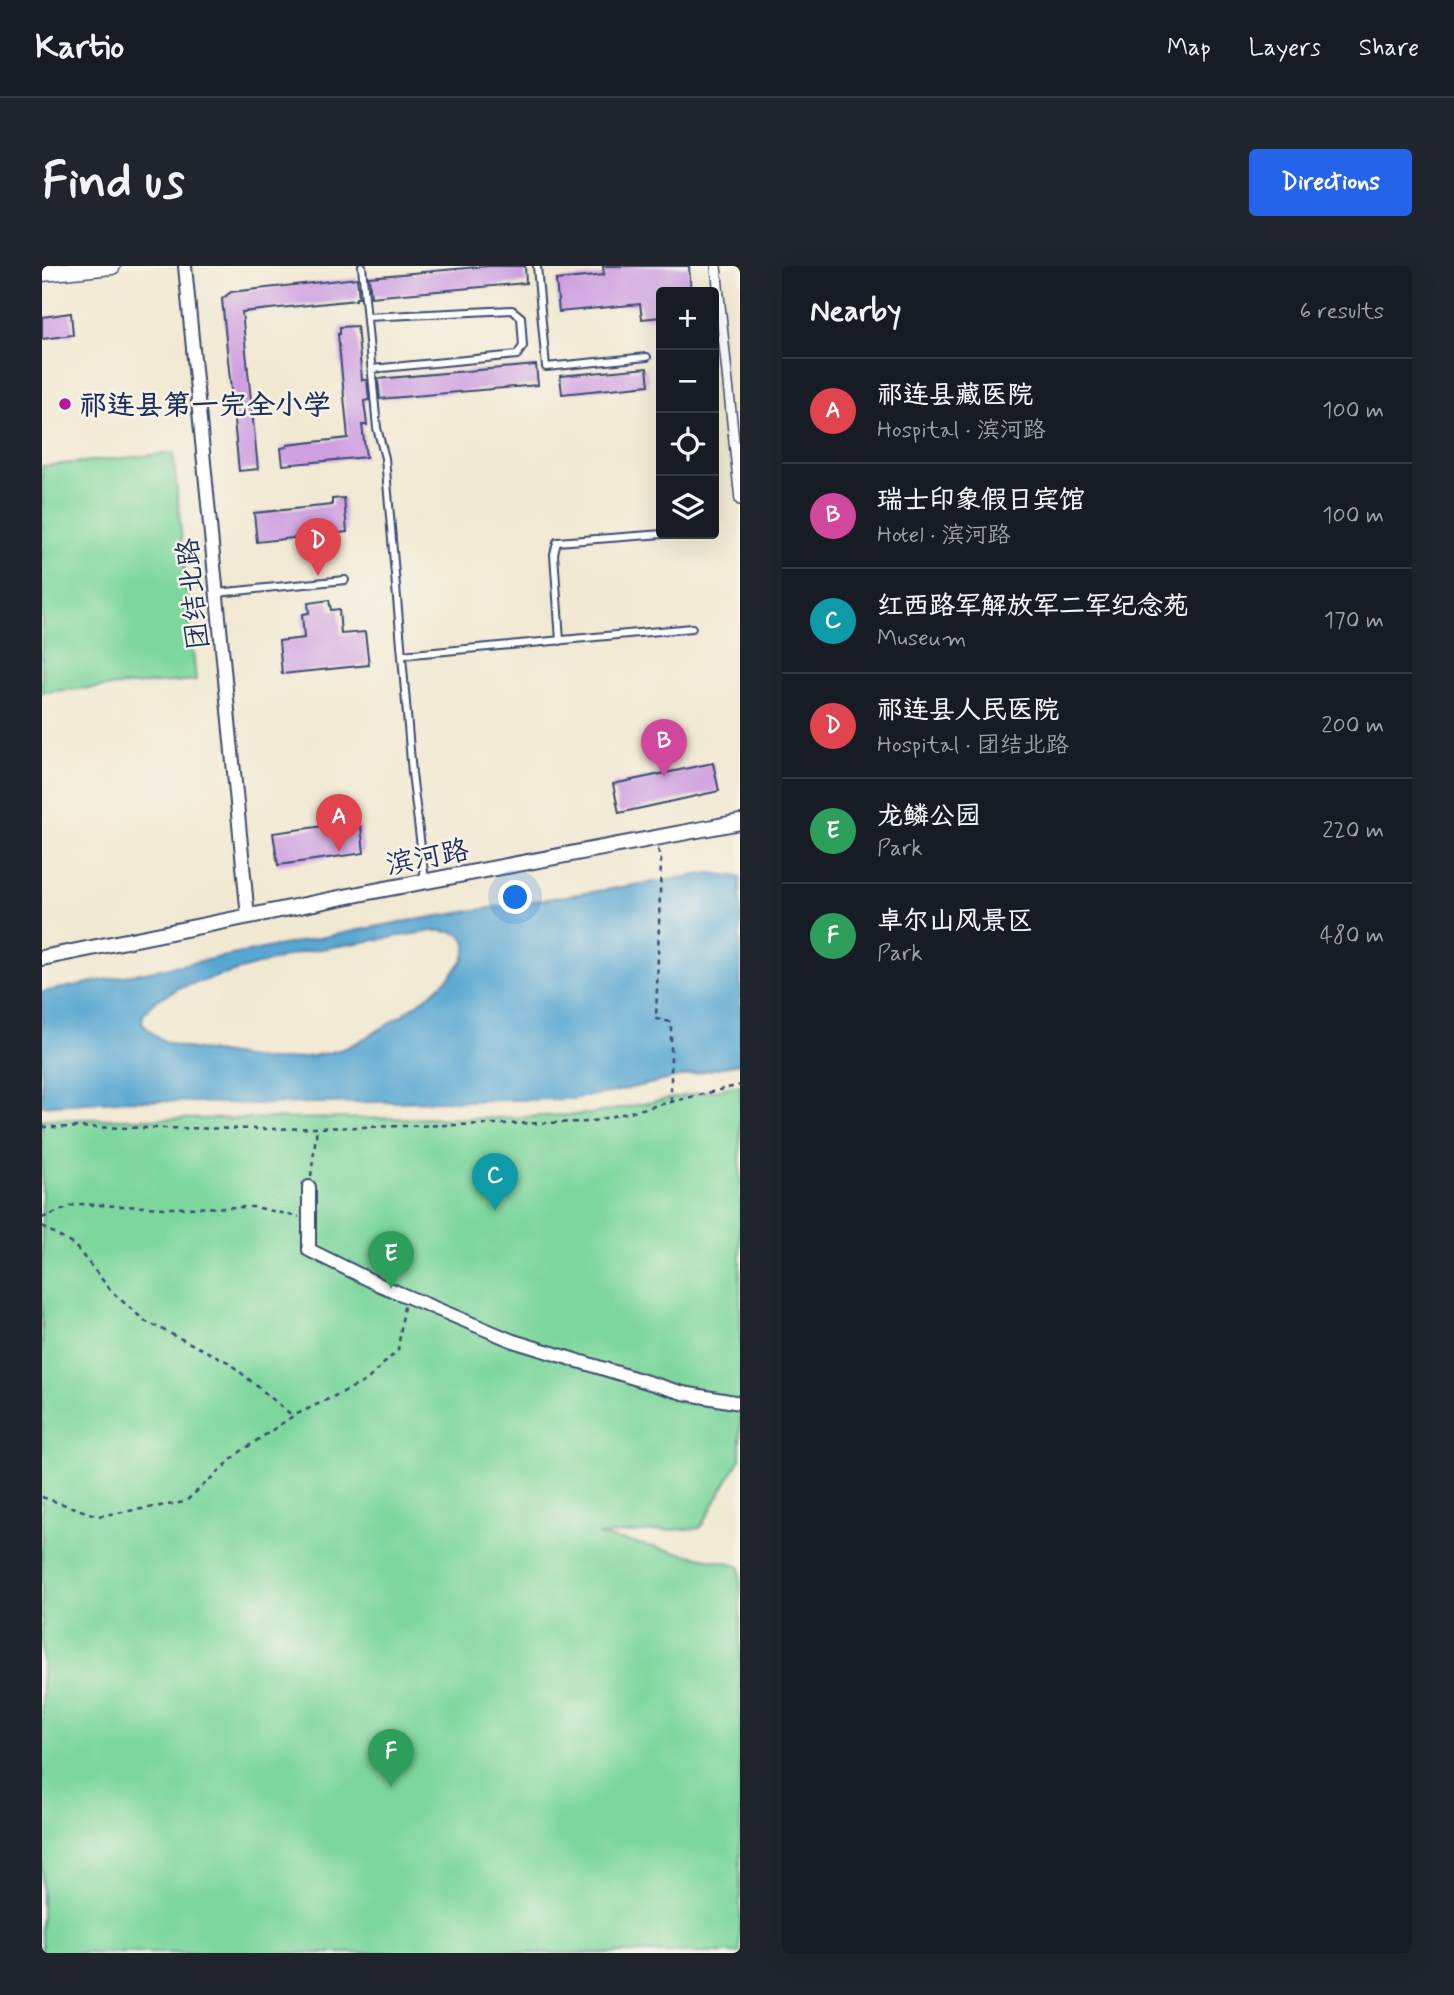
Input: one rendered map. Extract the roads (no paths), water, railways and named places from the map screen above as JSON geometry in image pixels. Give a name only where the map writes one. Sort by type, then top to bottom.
[{"type":"main road","points":[[42,273],[112,266]]},
{"type":"street","name":"团结北路","points":[[185,266],[248,917]]},
{"type":"street","points":[[716,266],[740,500]]},
{"type":"street","name":"滨河路","points":[[42,958],[740,822]]},
{"type":"street","points":[[309,1187],[309,1250],[406,1296],[513,1341],[683,1394],[740,1403]]},
{"type":"lane","points":[[362,266],[377,428],[385,458],[412,773],[425,882]]},
{"type":"lane","points":[[537,266],[546,367],[647,357]]},
{"type":"lane","points":[[367,317],[512,310],[521,317],[523,346],[516,355],[372,369]]},
{"type":"lane","points":[[560,640],[554,554],[557,542],[656,535]]},
{"type":"lane","points":[[217,593],[345,580]]},
{"type":"lane","points":[[402,655],[692,628]]},
{"type":"water","points":[[711,873],[740,877],[740,1063],[614,1092],[571,1099],[253,1104],[131,1100],[42,1106],[42,992],[395,923]],"holes":[[[449,931],[462,936],[465,941],[463,959],[452,974],[394,1020],[336,1051],[273,1060],[251,1058],[174,1045],[157,1036],[142,1022],[143,1015],[155,1001],[179,988],[302,952]]]},
{"type":"place","name":"祁连县第一完全小学","points":[[65,404]]},
{"type":"place","name":"祁连县人民医院","points":[[318,576]]},
{"type":"place","name":"瑞士印象假日宾馆","points":[[664,777]]},
{"type":"place","name":"祁连县藏医院","points":[[339,852]]},
{"type":"place","name":"红西路军解放军二军纪念苑","points":[[495,1211]]},
{"type":"place","name":"龙鳞公园","points":[[391,1289]]},
{"type":"place","name":"卓尔山风景区","points":[[391,1787]]}]
